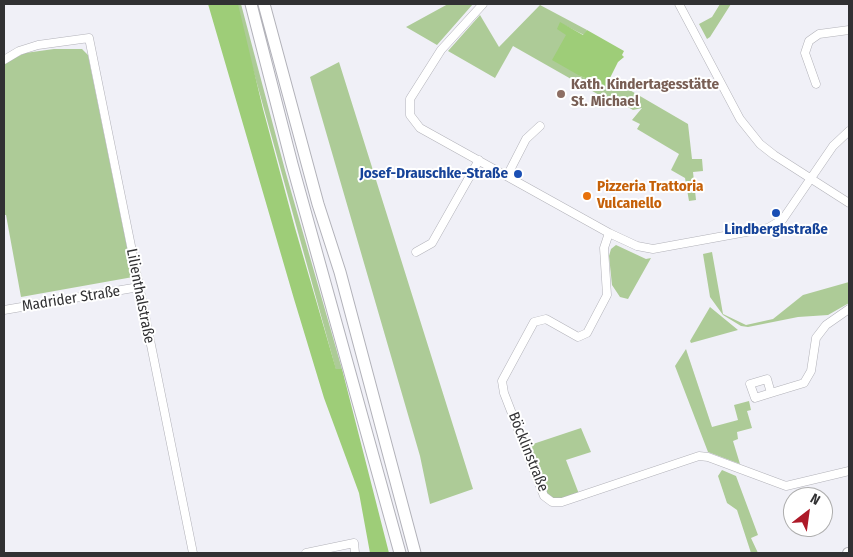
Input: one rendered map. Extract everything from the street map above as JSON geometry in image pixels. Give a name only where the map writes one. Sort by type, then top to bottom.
[{"type":"highway","points":[[251,4],[292,164],[400,553]]},
{"type":"highway","points":[[264,4],[316,196],[340,272],[415,553]]},
{"type":"street","points":[[483,4],[441,50],[410,99],[410,115],[420,128],[609,234],[637,246],[653,249],[768,228],[784,218],[834,146],[849,131]]},
{"type":"street","points":[[679,4],[740,119],[760,144],[849,203]]},
{"type":"street","points":[[816,84],[805,53],[809,41],[819,34],[849,30]]},
{"type":"street","name":"Lilienthalstraße","points":[[4,60],[19,51],[38,45],[89,38],[193,553]]},
{"type":"street","points":[[507,176],[526,139],[540,126]]},
{"type":"street","points":[[416,252],[432,243],[479,160]]},
{"type":"street","name":"Böcklinstraße","points":[[609,234],[604,248],[607,295],[587,334],[578,337],[546,319],[534,322],[502,381],[504,393],[544,496],[552,502],[562,502],[699,456],[786,486],[849,471]]},
{"type":"street","name":"Madrider Straße","points":[[4,310],[139,287]]},
{"type":"street","points":[[771,393],[804,383],[811,371],[816,338],[826,325],[849,309]]},
{"type":"street","points":[[306,553],[354,544],[355,553]]},
{"type":"green space","points":[[208,4],[238,4],[263,109],[295,228],[336,369],[342,369],[389,553],[370,553],[359,493],[324,398]]},
{"type":"green space","points":[[235,4],[241,4],[285,170],[342,369],[336,370]]},
{"type":"green space","points":[[448,4],[473,4],[437,45],[406,27]]},
{"type":"green space","points":[[720,4],[731,4],[707,39],[699,24],[712,17]]},
{"type":"green space","points":[[540,5],[587,30],[584,35],[560,23],[566,34],[580,76],[606,85],[609,78],[688,124],[692,159],[702,159],[703,171],[693,172],[696,200],[689,201],[685,178],[671,170],[679,154],[637,129],[640,124],[632,120],[642,108],[633,110],[610,97],[608,100],[513,46],[495,78],[448,51],[480,15],[499,47]]},
{"type":"green space","points":[[560,22],[583,35],[587,30],[624,51],[622,55],[624,57],[618,62],[606,86],[580,76],[552,60],[566,35],[557,29]]},
{"type":"green space","points":[[54,49],[82,49],[88,55],[133,277],[21,297],[6,215],[4,215],[4,63],[25,53]]},
{"type":"green space","points":[[339,62],[473,489],[430,504],[420,456],[310,77]]},
{"type":"green space","points":[[616,245],[646,259],[651,258],[628,299],[620,297],[612,285],[609,256],[611,249]]},
{"type":"green space","points":[[712,252],[723,314],[746,325],[773,319],[803,295],[849,282],[849,303],[828,315],[798,317],[748,327],[741,326],[723,315],[710,297],[703,254]]},
{"type":"green space","points":[[710,307],[738,330],[691,343],[690,341]]},
{"type":"green space","points":[[686,349],[712,427],[738,420],[734,405],[749,401],[751,410],[747,411],[752,428],[737,432],[738,439],[733,441],[740,464],[708,452],[675,366]]},
{"type":"green space","points":[[581,428],[591,452],[566,460],[579,494],[561,500],[554,499],[546,494],[527,446]]},
{"type":"green space","points":[[722,470],[736,476],[758,535],[751,538],[758,553],[751,553],[737,510],[727,503],[718,476]]},
{"type":"place","name":"Kath. Kindertagesstätte St. Michael","points":[[561,94]]},
{"type":"place","name":"Josef-Drauschke-Straße","points":[[518,174]]},
{"type":"place","name":"Pizzeria Trattoria Vulcanello","points":[[587,196]]},
{"type":"place","name":"Lindberghstraße","points":[[776,213]]}]
